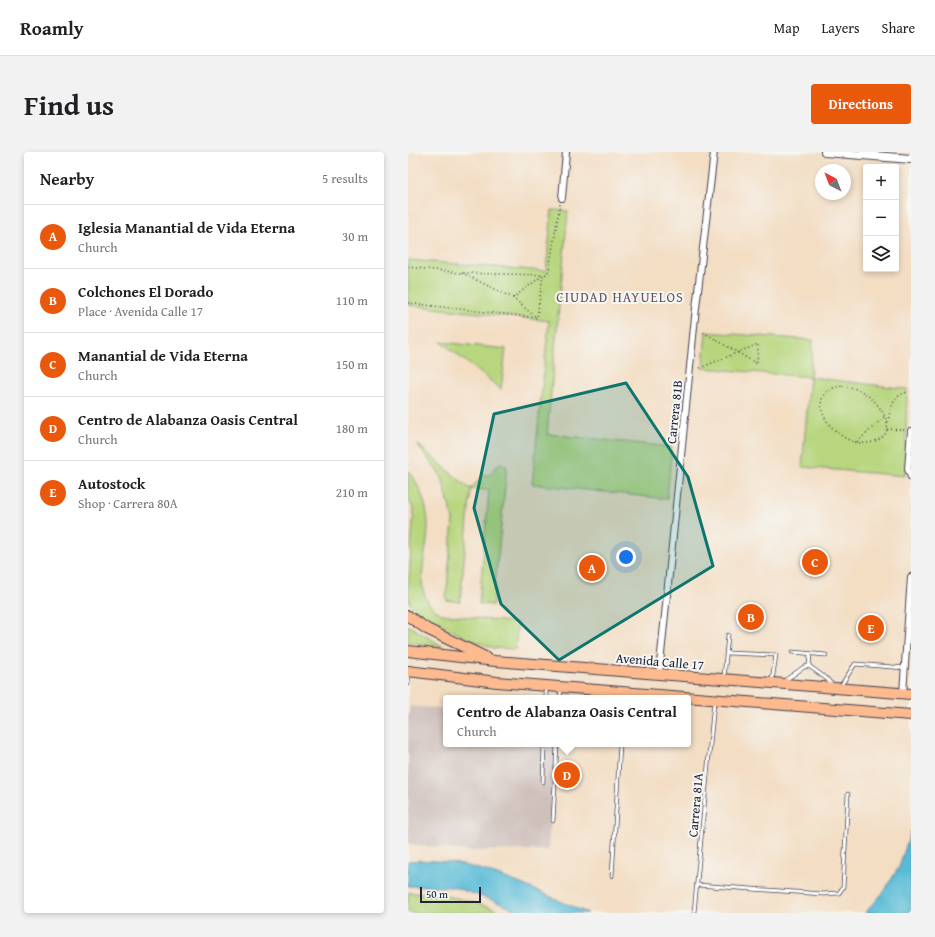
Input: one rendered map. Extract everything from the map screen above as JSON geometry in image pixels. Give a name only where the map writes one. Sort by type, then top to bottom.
[{"type":"main road","points":[[408,616],[449,640],[494,661]]},
{"type":"main road","name":"Avenida Calle 17","points":[[408,650],[494,661],[907,694]]},
{"type":"main road","points":[[409,671],[622,695]]},
{"type":"main road","points":[[691,697],[911,714]]},
{"type":"street","points":[[562,198],[566,152]]},
{"type":"street","name":"Carrera 81B","points":[[659,674],[696,302],[714,152]]},
{"type":"street","points":[[825,152],[911,159]]},
{"type":"street","points":[[908,431],[908,469],[911,476]]},
{"type":"street","points":[[907,694],[905,668],[911,577]]},
{"type":"lane","points":[[724,679],[728,635]]},
{"type":"lane","points":[[792,652],[826,655]]},
{"type":"lane","points":[[727,653],[776,655],[776,683],[804,667],[809,666],[827,678],[837,688],[855,664],[905,668]]},
{"type":"lane","points":[[809,666],[810,654]]},
{"type":"lane","points":[[408,684],[409,671]]},
{"type":"lane","points":[[546,686],[546,695]]},
{"type":"lane","points":[[560,695],[561,687]]},
{"type":"lane","name":"Carrera 81A","points":[[694,913],[715,698]]},
{"type":"lane","points":[[543,782],[544,747]]},
{"type":"lane","points":[[553,821],[557,747]]},
{"type":"lane","points":[[612,876],[620,747]]},
{"type":"lane","points":[[697,885],[823,894],[839,893],[843,887],[848,794]]},
{"type":"path","points":[[513,298],[543,275],[547,274],[550,270],[562,198]]},
{"type":"path","points":[[408,267],[461,273],[543,275]]},
{"type":"path","points":[[461,273],[513,298],[537,318]]},
{"type":"path","points":[[537,318],[543,275]]},
{"type":"path","points":[[408,303],[537,318]]},
{"type":"path","points":[[700,368],[738,352],[758,344],[757,364],[738,352],[703,332]]},
{"type":"path","points":[[888,424],[885,416],[875,402],[856,389],[843,386],[830,389],[822,398],[821,404],[823,415],[830,426],[839,435],[857,442],[875,442],[884,435],[888,429],[893,402],[903,393],[908,392]]},
{"type":"path","points":[[857,442],[885,416]]},
{"type":"path","points":[[888,429],[908,431]]},
{"type":"highlighted area","points":[[626,383],[688,477],[713,566],[559,660],[501,604],[474,508],[494,414]]},
{"type":"shaded area","points":[[410,706],[443,709],[443,747],[555,747],[548,850],[468,851],[408,844],[408,718]]},
{"type":"green space","points":[[552,210],[568,211],[547,434],[672,447],[667,499],[532,484],[549,321],[408,305],[408,260],[546,271]]},
{"type":"green space","points":[[706,332],[813,340],[810,377],[703,368]]},
{"type":"green space","points":[[441,342],[506,349],[501,389]]},
{"type":"green space","points":[[810,377],[907,389],[905,476],[802,467]]},
{"type":"green space","points":[[417,444],[470,489],[484,475],[489,475],[500,463],[507,466],[493,605],[479,604],[489,490],[471,489],[460,602],[446,600],[453,520],[442,477]]},
{"type":"green space","points":[[408,471],[420,490],[427,511],[428,526],[422,575],[425,597],[432,607],[442,614],[518,623],[515,649],[494,648],[469,639],[441,625],[416,610],[410,604],[408,589],[414,511],[408,497]]},
{"type":"green space","points":[[408,625],[445,648],[408,642]]},
{"type":"green space","points":[[408,893],[433,894],[457,898],[480,904],[503,913],[408,913]]},
{"type":"water","points":[[911,831],[911,913],[865,913],[882,894],[899,867]]},
{"type":"water","points":[[408,861],[455,863],[478,869],[501,876],[588,913],[523,913],[492,900],[453,887],[408,886]]},
{"type":"place","name":"Manantial de Vida Eterna","points":[[815,562]]},
{"type":"place","name":"Iglesia Manantial de Vida Eterna","points":[[592,568]]},
{"type":"place","name":"Colchones El Dorado","points":[[751,617]]},
{"type":"place","name":"Autostock","points":[[871,628]]},
{"type":"place","name":"Centro de Alabanza Oasis Central","points":[[567,775]]},
{"type":"district","name":"CIUDAD HAYUELOS","points":[[620,297]]}]
